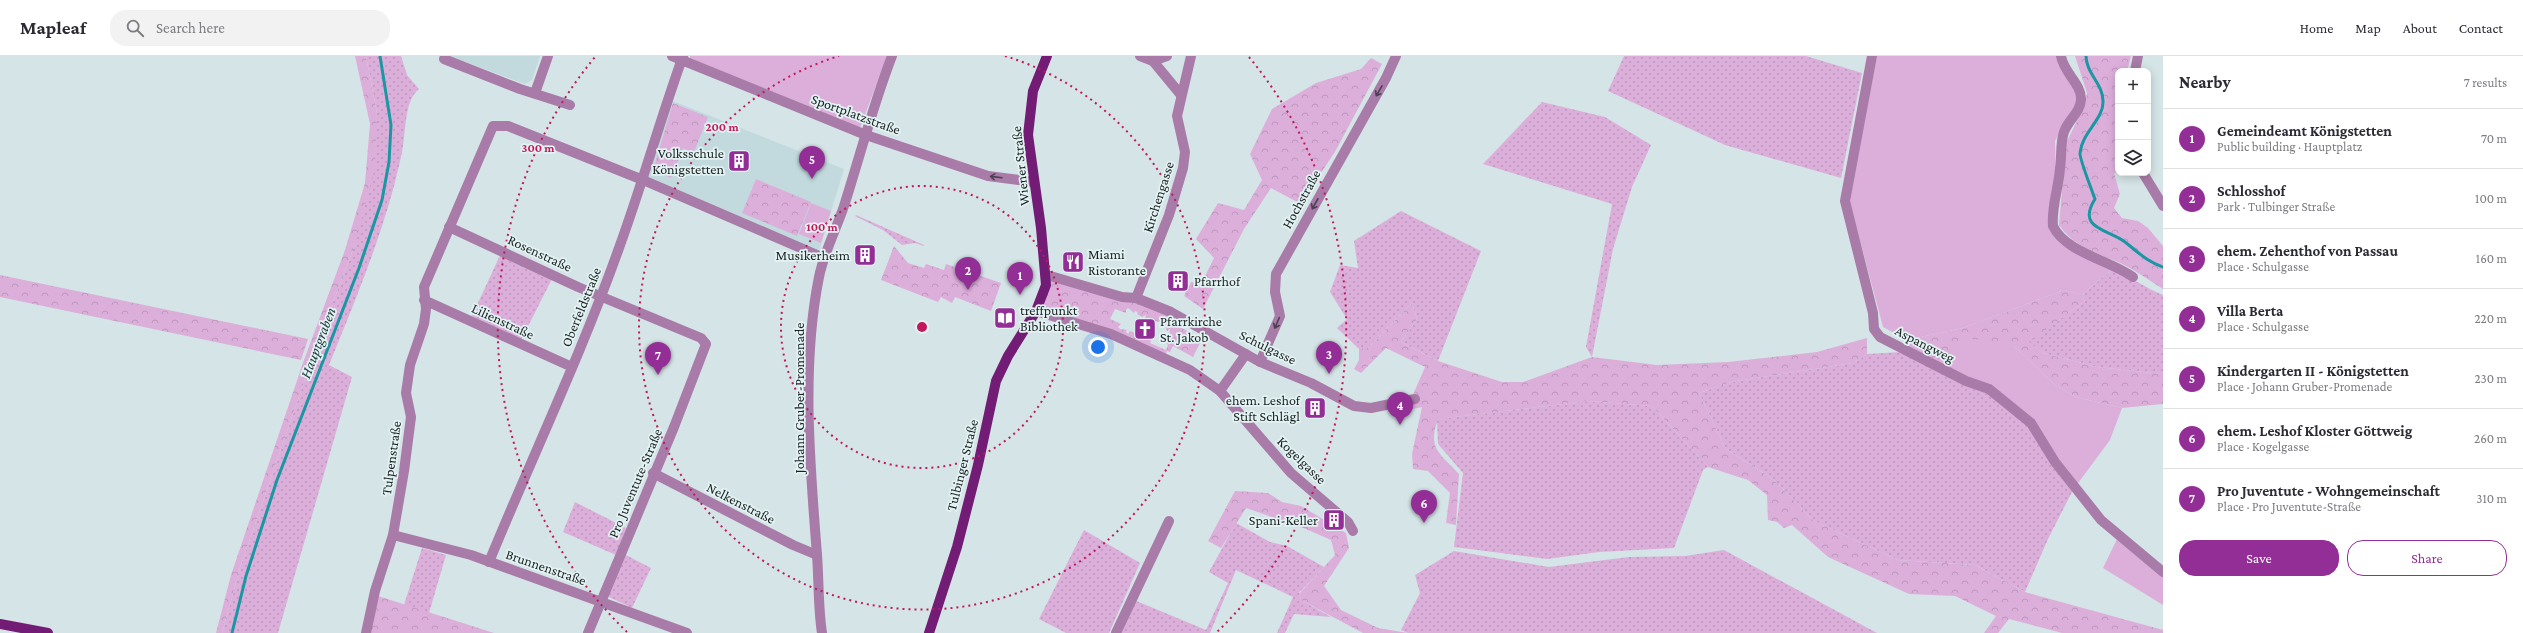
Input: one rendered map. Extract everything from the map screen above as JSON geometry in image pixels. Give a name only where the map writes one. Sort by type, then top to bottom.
[{"type":"main road","name":"Wiener Straße","points":[[1047,56],[1033,91],[1028,121],[1028,142],[1047,275]]},
{"type":"main road","name":"Tulbinger Straße","points":[[928,633],[957,547],[980,459],[996,381],[1006,359],[1036,311],[1046,285],[1047,275]]},
{"type":"main road","points":[[0,624],[48,633]]},
{"type":"street","points":[[535,92],[548,56]]},
{"type":"street","name":"Sportplatzstraße","points":[[672,56],[683,58],[866,135],[988,176],[1034,182]]},
{"type":"street","name":"Johann Gruber-Promenade","points":[[822,633],[819,614],[817,555],[814,524],[811,363],[816,295],[824,258],[841,214],[866,135],[876,97],[892,56]]},
{"type":"street","points":[[1140,56],[1153,61],[1181,95]]},
{"type":"street","points":[[1153,61],[1167,56]]},
{"type":"street","name":"Kirchengasse","points":[[1136,298],[1169,215],[1183,168],[1185,152],[1176,116],[1191,56]]},
{"type":"street","name":"Hochstraße","points":[[1260,362],[1280,316],[1275,292],[1276,274],[1386,78],[1396,56]]},
{"type":"street","name":"Aspangweg","points":[[1872,56],[1845,201],[1873,313],[1874,329],[1880,337],[1893,345],[1966,381],[1989,389],[2009,404],[2031,423],[2055,462],[2101,520],[2163,572]]},
{"type":"street","points":[[2061,56],[2066,71],[2080,90],[2081,101],[2077,112],[2064,131],[2061,142],[2060,168],[2053,226],[2058,233],[2075,248],[2117,266],[2133,277]]},
{"type":"street","points":[[2136,68],[2138,56]]},
{"type":"street","name":"Oberfeldstraße","points":[[489,562],[601,296],[643,180],[663,111],[683,58]]},
{"type":"street","points":[[444,59],[570,105]]},
{"type":"street","name":"Tulpenstraße","points":[[366,633],[375,591],[393,535],[411,417],[406,394],[410,365],[424,324],[426,309],[424,287],[490,131],[497,124],[508,126],[643,180]]},
{"type":"street","points":[[2145,176],[2163,206]]},
{"type":"street","points":[[643,180],[824,258]]},
{"type":"street","name":"Rosenstraße","points":[[449,227],[601,296],[701,338],[706,344]]},
{"type":"street","name":"Schulgasse","points":[[1047,275],[1122,297],[1136,298],[1171,312],[1260,362],[1311,382],[1354,406],[1371,408],[1415,399]]},
{"type":"street","name":"Lilienstraße","points":[[424,300],[572,367]]},
{"type":"street","name":"Kogelgasse","points":[[1036,311],[1111,334],[1178,363],[1220,391],[1291,473],[1348,522],[1352,531]]},
{"type":"street","name":"Pro Juventute-Straße","points":[[588,633],[653,473],[674,427],[706,344]]},
{"type":"street","points":[[1220,391],[1246,354]]},
{"type":"street","name":"Nelkenstraße","points":[[653,473],[793,545],[817,555]]},
{"type":"street","points":[[1116,633],[1169,520]]},
{"type":"street","name":"Brunnenstraße","points":[[393,535],[471,555],[687,633]]},
{"type":"shaded area","points":[[450,56],[540,56],[532,80],[525,84]]},
{"type":"shaded area","points":[[668,99],[844,169],[819,251],[643,180]]},
{"type":"green space","points":[[355,56],[366,56],[377,113],[375,168],[354,247],[318,341],[240,568],[222,633],[216,633],[231,575],[304,360],[345,250],[365,183],[370,124]]},
{"type":"green space","points":[[366,56],[401,56],[407,75],[419,89],[414,94],[408,109],[402,152],[396,179],[380,233],[329,365],[352,377],[278,633],[222,633],[240,568],[318,341],[354,247],[377,113]]},
{"type":"green space","points":[[690,56],[887,56],[860,128],[690,58]]},
{"type":"green space","points":[[1624,56],[1806,56],[1862,73],[1841,178],[1725,145],[1608,91]]},
{"type":"green space","points":[[1877,56],[2059,56],[2077,91],[2078,99],[2055,141],[2056,184],[2049,223],[2111,270],[2082,295],[2064,290],[1963,328],[1907,340],[1883,327],[1849,199]]},
{"type":"green space","points":[[2075,56],[2131,56],[2128,68],[2115,68],[2114,173],[2120,194],[2114,208],[2122,218],[2138,221],[2148,228],[2163,246],[2163,289],[2126,266],[2079,244],[2065,233],[2059,225],[2066,143],[2084,107],[2087,93]]},
{"type":"green space","points":[[1371,58],[1382,64],[1336,150],[1301,204],[1271,188],[1244,229],[1203,309],[1184,296],[1191,282],[1201,284],[1214,258],[1196,239],[1218,203],[1244,210],[1262,180],[1250,154],[1272,109],[1316,83],[1361,69]]},
{"type":"green space","points":[[1542,102],[1605,117],[1651,145],[1632,187],[1613,249],[1592,357],[1586,347],[1612,204],[1483,164]]},
{"type":"green space","points":[[673,103],[708,117],[694,152],[683,148],[671,178],[653,170]]},
{"type":"green space","points":[[756,179],[811,202],[797,236],[742,213]]},
{"type":"green space","points":[[811,203],[831,211],[821,243],[799,234]]},
{"type":"green space","points":[[1401,211],[1481,251],[1438,361],[1401,342],[1417,319],[1412,303],[1369,347],[1359,349],[1337,328],[1347,319],[1330,292],[1340,265],[1358,268],[1354,241]]},
{"type":"green space","points":[[856,215],[924,246],[915,243],[902,245],[883,230],[855,216]]},
{"type":"green space","points":[[894,246],[908,263],[924,268],[926,264],[944,270],[946,264],[1001,283],[991,311],[955,297],[952,303],[941,297],[938,302],[881,280]]},
{"type":"green space","points":[[502,251],[554,275],[521,340],[472,316]]},
{"type":"green space","points":[[2111,270],[2118,272],[2163,295],[2163,374],[2097,367],[2043,353],[2028,342],[2085,301],[2082,295]]},
{"type":"green space","points":[[0,275],[308,339],[301,360],[0,297]]},
{"type":"green space","points":[[1047,275],[1122,297],[1181,319],[1178,326],[1202,339],[1193,357],[1173,346],[1170,352],[1167,351],[1165,357],[1036,311]],"holes":[[[1128,308],[1134,313],[1135,311],[1138,312],[1137,314],[1142,317],[1146,315],[1145,318],[1151,320],[1152,318],[1153,321],[1161,322],[1160,326],[1164,328],[1165,325],[1167,331],[1170,329],[1169,334],[1172,335],[1169,336],[1168,342],[1165,341],[1168,345],[1166,350],[1150,343],[1151,340],[1146,338],[1142,340],[1143,337],[1137,335],[1136,337],[1134,336],[1135,333],[1130,331],[1128,334],[1126,332],[1127,330],[1120,329],[1118,327],[1121,324],[1110,319],[1115,309],[1126,313]]]},
{"type":"green space","points":[[2064,290],[2082,295],[2085,301],[2029,342],[2043,353],[2097,367],[2163,374],[2163,404],[2122,408],[2076,397],[2054,384],[2013,345],[1959,374],[1908,352],[1907,340],[1963,328]]},
{"type":"green space","points":[[1412,303],[1417,319],[1401,342],[1438,361],[1502,382],[1523,382],[1592,357],[1657,365],[1728,362],[1817,352],[1867,338],[1867,354],[1853,363],[1731,382],[1699,393],[1726,449],[1773,479],[1814,521],[1898,560],[1975,565],[2025,592],[2163,630],[2163,633],[2062,633],[2009,619],[1998,633],[1984,633],[1996,616],[1955,596],[1909,594],[1828,557],[1792,525],[1784,528],[1777,522],[1768,520],[1767,495],[1748,480],[1708,467],[1652,406],[1588,401],[1438,419],[1434,437],[1437,450],[1459,474],[1456,525],[1446,523],[1450,493],[1428,471],[1413,469],[1412,454],[1422,407],[1394,413],[1393,409],[1412,397],[1425,367],[1386,348],[1361,373],[1354,369],[1359,360],[1359,349],[1369,347]]},
{"type":"green space","points":[[1972,339],[2013,345],[2054,384],[2076,397],[2122,408],[2110,440],[2073,490],[2035,433],[2007,406],[1959,374],[1947,357],[1952,347]]},
{"type":"green space","points":[[1901,352],[1966,377],[2007,406],[2035,433],[2073,490],[2048,539],[2025,592],[1975,565],[1898,560],[1814,521],[1773,479],[1726,449],[1699,393],[1731,382],[1853,363],[1867,354]]},
{"type":"green space","points":[[1588,401],[1652,406],[1708,467],[1703,470],[1674,548],[1599,552],[1547,559],[1454,547],[1463,473],[1438,444],[1437,419]]},
{"type":"green space","points":[[1235,491],[1268,493],[1282,502],[1301,506],[1346,533],[1349,548],[1324,586],[1341,610],[1378,628],[1408,633],[1363,633],[1301,600],[1299,594],[1335,555],[1331,540],[1306,529],[1246,508],[1221,548],[1208,541]]},
{"type":"green space","points":[[575,502],[626,528],[616,555],[563,532]]},
{"type":"green space","points":[[1236,523],[1270,542],[1287,546],[1324,567],[1299,593],[1301,600],[1331,617],[1294,614],[1285,633],[1277,633],[1293,597],[1236,570],[1210,633],[1120,633],[1134,600],[1206,630],[1228,583],[1209,572]]},
{"type":"green space","points":[[1084,530],[1140,563],[1109,633],[1066,633],[1039,619]]},
{"type":"green space","points":[[2117,539],[2163,577],[2163,605],[2103,568]]},
{"type":"green space","points":[[422,548],[446,555],[429,613],[404,605]]},
{"type":"green space","points":[[1724,550],[1877,633],[1408,633],[1401,630],[1420,593],[1415,575],[1454,551],[1549,567],[1629,557],[1685,556]]},
{"type":"green space","points":[[624,554],[651,568],[632,608],[607,596]]},
{"type":"green space","points":[[378,596],[494,633],[370,633]]},
{"type":"waterway","name":"Hauptgraben","points":[[232,633],[246,576],[277,480],[359,268],[382,200],[389,162],[391,125],[380,56]]},
{"type":"waterway","points":[[2086,56],[2089,68],[2100,89],[2103,101],[2100,114],[2085,139],[2080,153],[2095,199],[2090,209],[2089,217],[2096,227],[2125,242],[2147,260],[2163,267]]},
{"type":"place","name":"Volksschule Königstetten","points":[[739,161]]},
{"type":"place","name":"Kindergarten II - Königstetten","points":[[812,179]]},
{"type":"place","name":"Musikerheim","points":[[865,255]]},
{"type":"place","name":"Miami Ristorante","points":[[1073,262]]},
{"type":"place","name":"Pfarrhof","points":[[1178,281]]},
{"type":"place","name":"Schlosshof","points":[[968,290]]},
{"type":"place","name":"Gemeindeamt Königstetten","points":[[1020,295]]},
{"type":"place","name":"treffpunkt Bibliothek","points":[[1005,318]]},
{"type":"place","name":"Pfarrkirche St. Jakob","points":[[1145,329]]},
{"type":"place","name":"ehem. Zehenthof von Passau","points":[[1329,374]]},
{"type":"place","name":"Pro Juventute - Wohngemeinschaft","points":[[658,375]]},
{"type":"place","name":"ehem. Leshof Stift Schlägl","points":[[1315,408]]},
{"type":"place","name":"Villa Berta","points":[[1400,425]]},
{"type":"place","name":"Spani-Keller","points":[[1334,520]]},
{"type":"place","name":"ehem. Leshof Kloster Göttweig","points":[[1424,523]]}]
